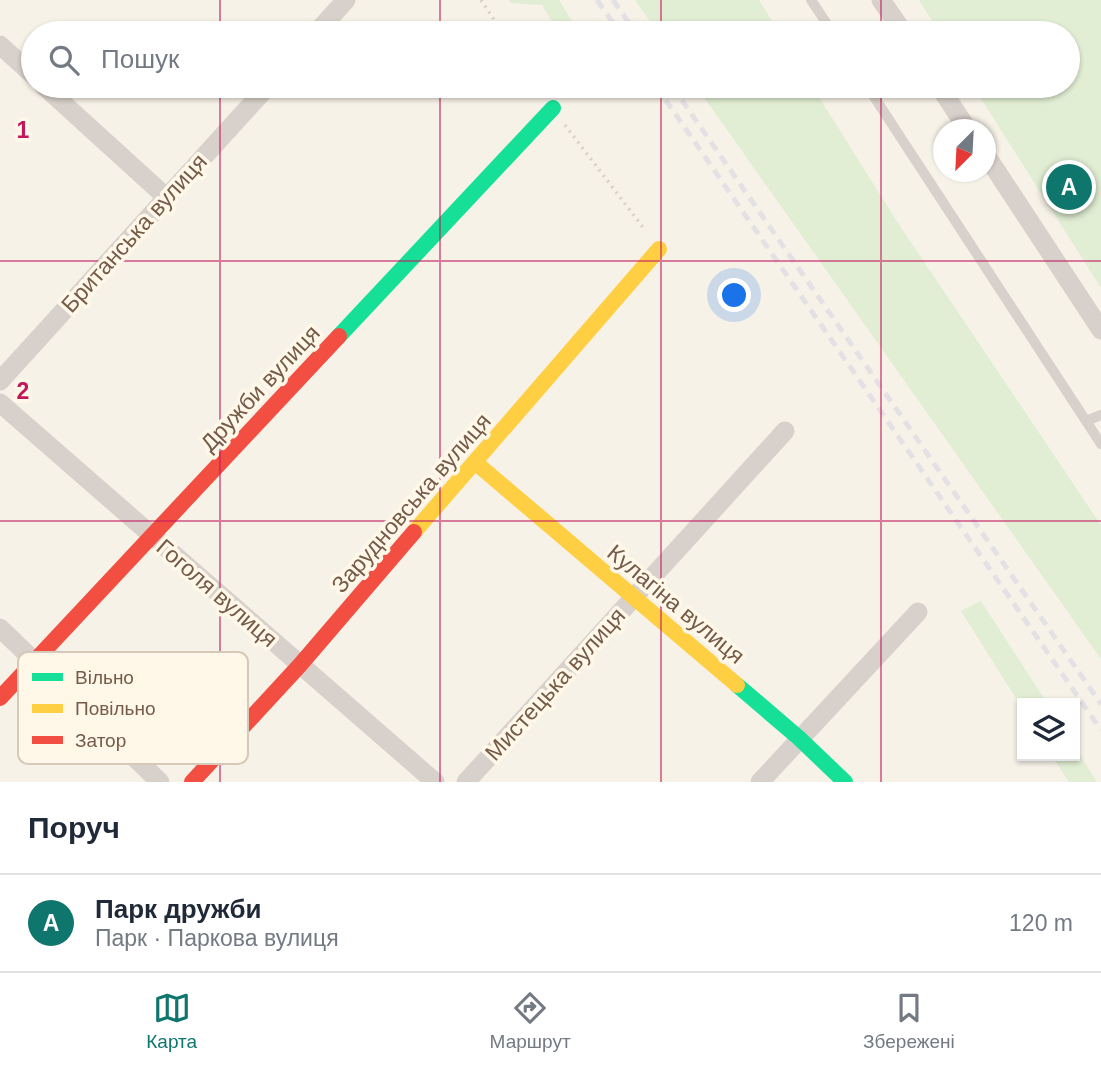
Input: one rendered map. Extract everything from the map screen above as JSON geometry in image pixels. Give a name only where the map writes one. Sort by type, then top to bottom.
[{"type":"street","points":[[327,21],[346,0]]},
{"type":"street","points":[[881,0],[896,21]]},
{"type":"street","points":[[0,45],[21,64]]},
{"type":"street","points":[[57,98],[166,197]]},
{"type":"street","name":"Британська вулиця","points":[[0,381],[257,98]]},
{"type":"street","points":[[947,98],[961,119]]},
{"type":"street","name":"Дружби вулиця","points":[[44,652],[553,108]]},
{"type":"street","points":[[996,172],[1101,330]]},
{"type":"street","name":"Зарудновська вулиця","points":[[248,721],[476,463],[659,249]]},
{"type":"street","name":"Гоголя вулиця","points":[[0,402],[435,782]]},
{"type":"street","name":"Мистецька вулиця","points":[[466,782],[785,431]]},
{"type":"street","name":"Кулагіна вулиця","points":[[476,463],[799,738],[845,782]]},
{"type":"street","points":[[760,782],[918,612]]},
{"type":"street","points":[[0,628],[25,652]]},
{"type":"street","name":"Дружби вулиця","points":[[0,698],[18,679]]},
{"type":"street","points":[[141,764],[160,782]]},
{"type":"street","name":"Зарудновська вулиця","points":[[192,782],[209,764]]},
{"type":"lane","points":[[811,0],[825,21]]},
{"type":"lane","points":[[875,98],[1101,444]]},
{"type":"lane","points":[[1086,421],[1101,415]]},
{"type":"path","points":[[481,0],[495,21]]},
{"type":"path","points":[[553,108],[659,249]]},
{"type":"green space","points":[[509,0],[559,0],[572,21],[552,21],[542,5],[510,3]]},
{"type":"green space","points":[[635,0],[759,0],[772,21],[650,21]]},
{"type":"green space","points":[[919,0],[1101,0],[1101,288],[981,98],[1080,98],[1080,21],[932,21]]},
{"type":"green space","points":[[704,98],[820,98],[898,223],[1101,525],[1101,659]]},
{"type":"green space","points":[[981,601],[1044,698],[1017,700],[961,611]]},
{"type":"green space","points":[[1080,755],[1097,782],[1069,782],[1055,761],[1080,761]]},
{"type":"railway","points":[[597,0],[612,21]]},
{"type":"railway","points":[[613,0],[628,21]]},
{"type":"railway","points":[[664,98],[1101,730]]},
{"type":"railway","points":[[680,98],[1101,704]]},
{"type":"traffic: fast","points":[[339,336],[553,108]]},
{"type":"traffic: fast","points":[[737,685],[845,782]]},
{"type":"traffic: slow","points":[[414,532],[659,249]]},
{"type":"traffic: slow","points":[[476,463],[737,685]]},
{"type":"traffic: jam","points":[[43,652],[339,336]]},
{"type":"traffic: jam","points":[[248,721],[414,532]]},
{"type":"traffic: jam","points":[[0,698],[18,679]]},
{"type":"traffic: jam","points":[[192,782],[209,764]]},
{"type":"place","name":"Парк дружби","points":[[1069,187]]}]
